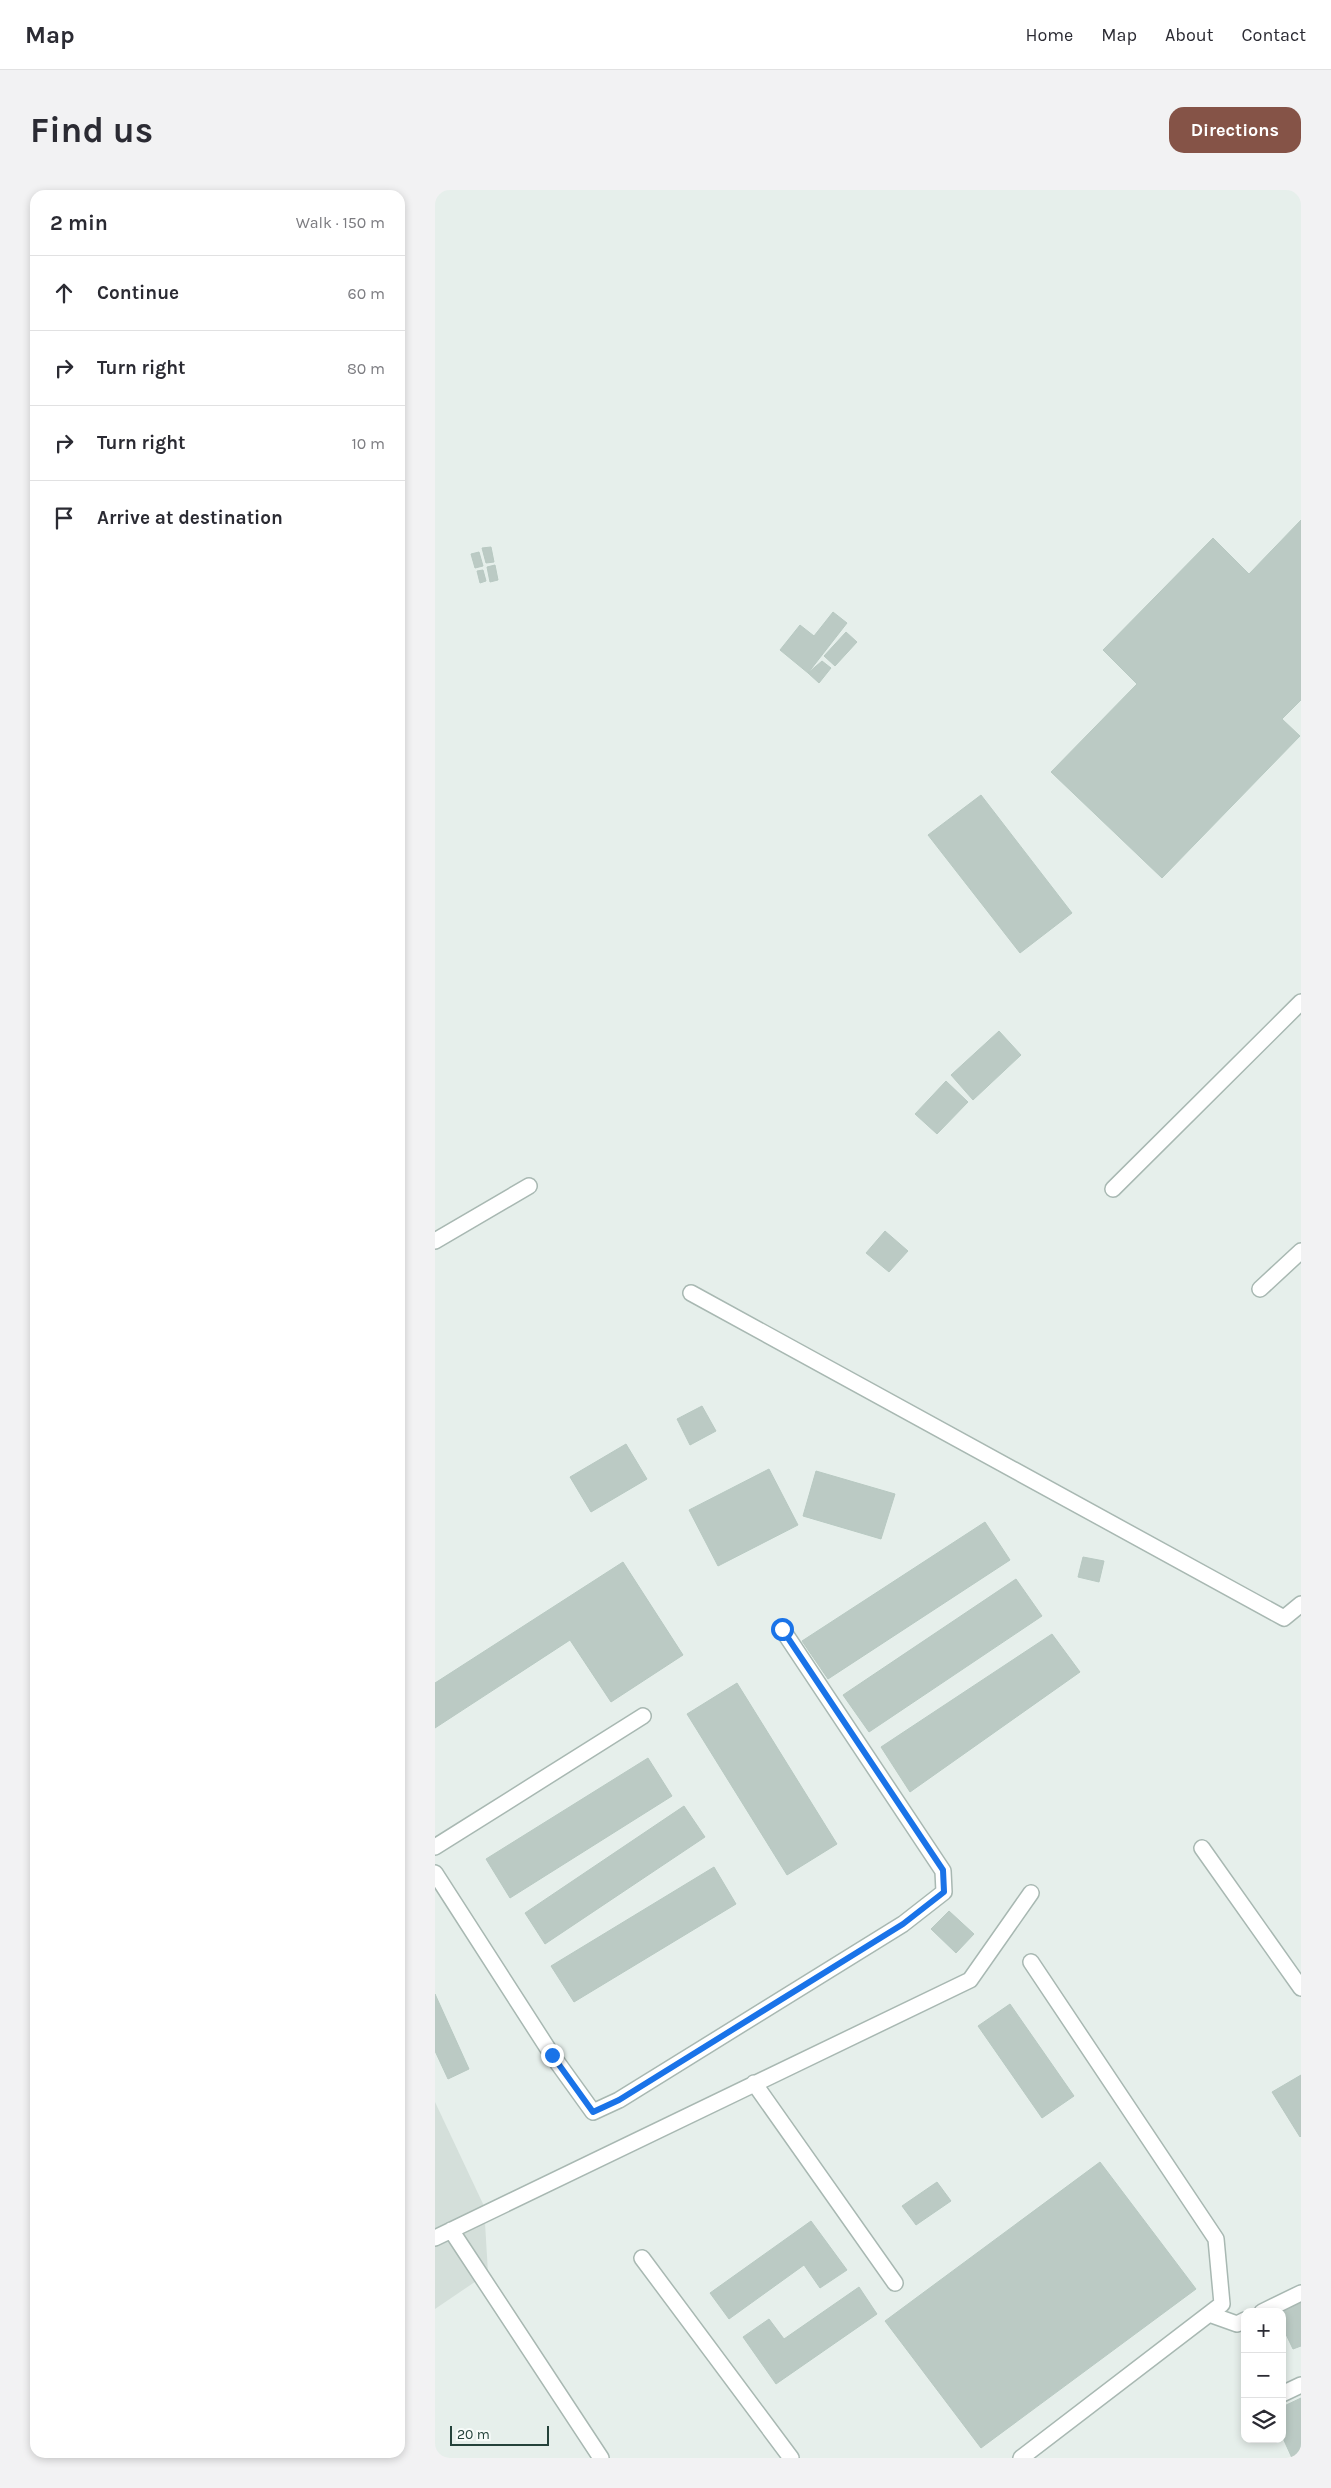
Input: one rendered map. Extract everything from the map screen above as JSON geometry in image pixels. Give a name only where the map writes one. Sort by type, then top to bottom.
[{"type":"street","points":[[1113,1189],[1301,1002]]},
{"type":"street","points":[[435,1241],[529,1186]]},
{"type":"street","points":[[1260,1289],[1301,1251]]},
{"type":"street","points":[[691,1293],[1284,1618],[1301,1604]]},
{"type":"street","points":[[435,1873],[552,2055],[593,2112],[619,2100],[903,1924],[944,1892],[943,1870],[782,1629]]},
{"type":"street","points":[[435,1847],[643,1716]]},
{"type":"street","points":[[1202,1848],[1301,1988]]},
{"type":"street","points":[[435,2238],[970,1980],[1031,1893]]},
{"type":"street","points":[[1021,2458],[1222,2304],[1216,2239],[1031,1962]]},
{"type":"street","points":[[754,2083],[895,2282]]},
{"type":"street","points":[[451,2230],[601,2458]]},
{"type":"street","points":[[642,2258],[791,2458]]},
{"type":"street","points":[[1270,2308],[1301,2293]]},
{"type":"street","points":[[1209,2314],[1237,2324],[1241,2322]]},
{"type":"street","points":[[1286,2392],[1301,2385]]},
{"type":"shaded area","points":[[435,2102],[484,2206],[488,2273],[435,2309]]},
{"type":"building","points":[[1301,520],[1301,700],[1282,719],[1300,736],[1162,878],[1051,772],[1137,684],[1103,650],[1213,538],[1249,574]]},
{"type":"building","points":[[491,547],[494,562],[486,563],[482,548]]},
{"type":"building","points":[[479,552],[483,566],[475,568],[471,554]]},
{"type":"building","points":[[495,565],[498,580],[490,582],[487,567]]},
{"type":"building","points":[[483,570],[486,581],[480,583],[477,571]]},
{"type":"building","points":[[833,612],[847,623],[808,673],[780,650],[800,625],[814,636]]},
{"type":"building","points":[[846,632],[857,642],[835,666],[824,656]]},
{"type":"building","points":[[822,661],[831,668],[819,683],[808,673]]},
{"type":"building","points":[[981,795],[1072,913],[1020,953],[928,835]]},
{"type":"building","points":[[999,1031],[1021,1055],[973,1100],[951,1075]]},
{"type":"building","points":[[946,1081],[968,1102],[937,1134],[915,1114]]},
{"type":"building","points":[[885,1231],[908,1251],[889,1272],[866,1253]]},
{"type":"building","points":[[702,1406],[716,1431],[690,1445],[677,1419]]},
{"type":"building","points":[[626,1444],[647,1479],[591,1512],[570,1477]]},
{"type":"building","points":[[769,1469],[798,1525],[718,1566],[689,1510]]},
{"type":"building","points":[[816,1471],[895,1494],[881,1539],[803,1516]]},
{"type":"building","points":[[985,1522],[1010,1560],[828,1679],[802,1641]]},
{"type":"building","points":[[1083,1557],[1104,1561],[1099,1582],[1078,1577]]},
{"type":"building","points":[[623,1562],[683,1655],[611,1702],[570,1640],[435,1728],[435,1683]]},
{"type":"building","points":[[1016,1579],[1042,1616],[869,1732],[843,1695]]},
{"type":"building","points":[[1052,1634],[1080,1672],[910,1792],[881,1747]]},
{"type":"building","points":[[737,1683],[837,1844],[787,1875],[687,1714]]},
{"type":"building","points":[[648,1758],[672,1796],[510,1898],[486,1859]]},
{"type":"building","points":[[684,1806],[705,1837],[545,1944],[525,1913]]},
{"type":"building","points":[[714,1867],[736,1904],[574,2002],[551,1966]]},
{"type":"building","points":[[949,1911],[974,1934],[956,1953],[931,1929]]},
{"type":"building","points":[[435,1994],[469,2069],[448,2079],[435,2051]]},
{"type":"building","points":[[1010,2004],[1074,2096],[1042,2118],[978,2026]]},
{"type":"building","points":[[1301,2075],[1301,2136],[1300,2137],[1272,2092]]},
{"type":"building","points":[[1100,2162],[1196,2289],[981,2448],[885,2321]]},
{"type":"building","points":[[937,2182],[951,2201],[916,2225],[902,2206]]},
{"type":"building","points":[[811,2221],[847,2270],[820,2288],[804,2265],[729,2319],[710,2293]]},
{"type":"building","points":[[859,2287],[877,2314],[776,2384],[743,2337],[769,2319],[784,2339]]},
{"type":"building","points":[[1301,2303],[1301,2346],[1293,2349],[1286,2334],[1286,2310]]},
{"type":"building","points":[[1301,2398],[1301,2458],[1292,2458],[1285,2443],[1286,2405]]},
{"type":"route","points":[[552,2055],[593,2112],[619,2100],[903,1924],[944,1892],[943,1870],[782,1629]]}]
